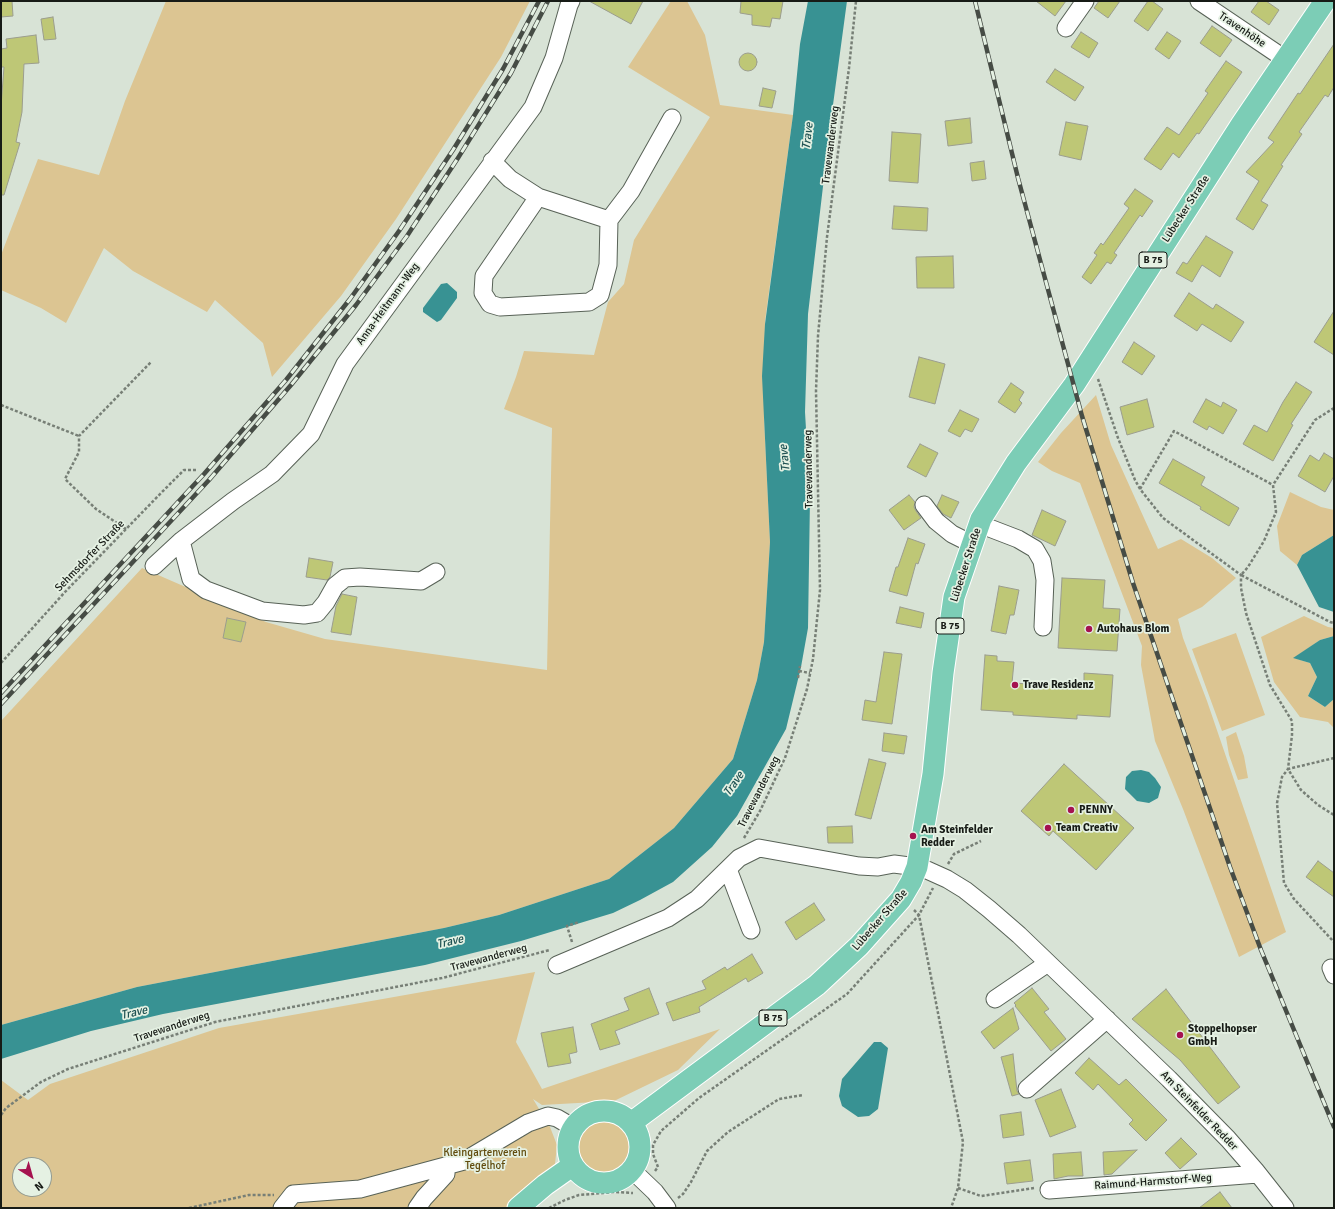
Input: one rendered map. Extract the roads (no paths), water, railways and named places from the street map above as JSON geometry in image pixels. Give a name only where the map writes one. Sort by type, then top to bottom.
[{"type":"main road","name":"Lübecker Straße","points":[[631,1123],[818,985],[859,946],[901,899],[911,882],[917,867],[933,774],[943,674],[954,597],[981,519],[1016,463],[1074,385],[1182,214],[1325,1]]},
{"type":"main road","points":[[603,1111],[620,1115],[631,1123],[638,1134],[640,1146],[638,1158],[639,1176],[627,1176],[609,1184],[601,1184],[587,1180],[572,1166],[568,1155],[568,1145],[574,1128],[582,1118],[603,1111]]},
{"type":"main road","points":[[518,1208],[545,1185],[572,1166]]},
{"type":"street","name":"Anna-Heitmann-Weg","points":[[154,566],[182,541],[233,500],[272,474],[311,434],[345,364],[532,107],[554,58],[571,1]]},
{"type":"street","points":[[1066,28],[1085,1]]},
{"type":"street","name":"Travenhöhe","points":[[1199,1],[1285,59]]},
{"type":"street","points":[[538,197],[484,276],[482,293],[490,304],[500,307],[589,302],[600,295],[608,265],[609,220],[631,191],[672,118]]},
{"type":"street","points":[[492,161],[510,179],[538,197],[609,220]]},
{"type":"street","points":[[924,505],[936,521],[952,534],[972,544]]},
{"type":"street","points":[[979,524],[1018,539],[1035,548],[1042,561],[1045,580],[1042,627]]},
{"type":"street","points":[[182,541],[191,579],[206,590],[262,611],[304,615],[317,613],[326,602],[335,586],[345,578],[360,577],[421,581],[436,572]]},
{"type":"street","name":"Am Steinfelder Redder","points":[[555,957],[668,918],[697,899],[739,858],[759,848],[859,866],[894,864],[917,867],[940,875],[965,890],[989,908],[1048,962],[1175,1085],[1228,1139],[1285,1208]]},
{"type":"street","points":[[728,869],[751,930]]},
{"type":"street","points":[[995,999],[1048,962]]},
{"type":"street","points":[[1027,1089],[1107,1019]]},
{"type":"street","points":[[282,1208],[292,1194],[360,1189],[464,1161],[528,1123],[548,1116],[557,1118],[574,1128]]},
{"type":"street","points":[[417,1208],[446,1174],[446,1166]]},
{"type":"street","name":"Raimund-Harmstorf-Weg","points":[[1049,1190],[1258,1174]]},
{"type":"street","points":[[639,1176],[667,1207]]},
{"type":"water","name":"Trave","points":[[808,1],[847,1],[830,127],[808,314],[805,412],[810,498],[808,628],[801,667],[786,729],[737,816],[712,847],[673,882],[613,913],[521,941],[425,965],[163,1014],[91,1031],[1,1059],[1,1025],[137,987],[444,928],[499,915],[609,879],[674,828],[733,759],[757,680],[764,642],[770,542],[762,376],[765,324],[793,115],[800,44]]},
{"type":"water","points":[[447,283],[457,292],[457,298],[441,320],[437,322],[423,312],[423,308],[441,284]]},
{"type":"water","points":[[1334,535],[1334,612],[1319,607],[1297,565],[1302,555]]},
{"type":"water","points":[[1334,636],[1334,699],[1325,707],[1308,696],[1317,677],[1310,663],[1293,658],[1320,640]]},
{"type":"water","points":[[1141,770],[1149,772],[1161,787],[1158,798],[1149,803],[1137,801],[1125,789],[1126,777],[1132,771]]},
{"type":"water","points":[[874,1042],[881,1042],[888,1048],[878,1109],[869,1116],[858,1117],[842,1106],[839,1096],[842,1079]]},
{"type":"railway","points":[[1,693],[204,474],[286,380],[350,299],[399,231],[453,150],[503,69],[539,1]]},
{"type":"railway","points":[[1,704],[209,480],[291,385],[356,305],[407,236],[458,158],[511,73],[548,1]]},
{"type":"railway","points":[[975,1],[1018,178],[1082,416],[1133,583],[1230,867],[1261,950],[1334,1127]]},
{"type":"place","name":"Autohaus Blom","points":[[1089,629]]},
{"type":"place","name":"Trave Residenz","points":[[1015,685]]},
{"type":"place","name":"PENNY","points":[[1071,810]]},
{"type":"place","name":"Team Creativ","points":[[1048,828]]},
{"type":"place","name":"Am Steinfelder Redder","points":[[913,836]]},
{"type":"place","name":"Stoppelhopser GmbH","points":[[1180,1035]]},
{"type":"park label","name":"Kleingartenverein Tegelhof","points":[[485,1159]]}]
